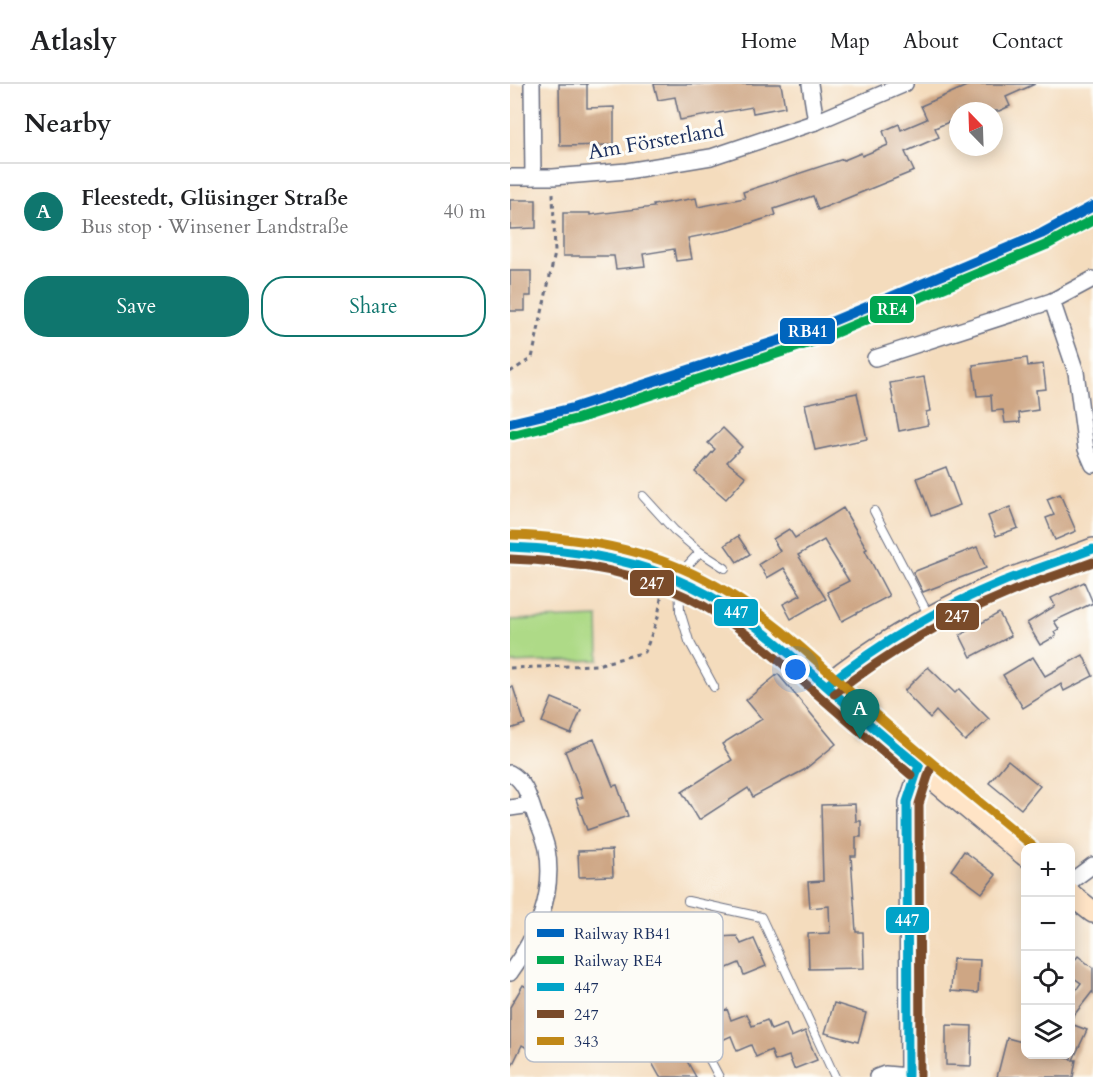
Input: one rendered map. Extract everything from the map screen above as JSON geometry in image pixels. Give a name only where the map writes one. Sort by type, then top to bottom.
[{"type":"street","points":[[532,84],[533,177]]},
{"type":"street","points":[[810,84],[816,122]]},
{"type":"street","name":"Am Försterland","points":[[510,177],[553,177],[627,171],[711,157],[816,122],[905,84]]},
{"type":"street","points":[[875,358],[1052,301],[1093,279]]},
{"type":"street","points":[[1052,301],[1076,372],[1093,465]]},
{"type":"street","points":[[510,547],[589,555],[672,578],[710,595],[748,621],[827,686],[1021,852]]},
{"type":"street","points":[[827,686],[850,666],[930,618],[990,587],[1093,549]]},
{"type":"street","points":[[878,1077],[885,1074],[908,1076],[907,801],[919,766]]},
{"type":"street","points":[[510,773],[516,776],[525,787],[547,848],[550,880],[544,912]]},
{"type":"street","points":[[510,808],[531,805]]},
{"type":"street","points":[[1075,879],[1093,865]]},
{"type":"street","points":[[1075,897],[1093,912]]},
{"type":"street","points":[[510,973],[525,949]]},
{"type":"lane","points":[[643,496],[674,530],[700,552],[725,568]]},
{"type":"lane","points":[[874,511],[930,618]]},
{"type":"lane","points":[[700,552],[672,578],[689,641],[714,687]]},
{"type":"lane","points":[[688,901],[761,917],[835,1077]]},
{"type":"lane","points":[[711,1062],[719,1077]]},
{"type":"path","points":[[510,372],[532,358],[555,254],[553,177]]},
{"type":"path","points":[[510,668],[597,665],[645,652],[672,578]]},
{"type":"green space","points":[[598,617],[599,660],[510,663],[510,620]]},
{"type":"building","points":[[559,84],[587,84],[587,108],[614,107],[614,145],[560,146]]},
{"type":"building","points":[[654,84],[781,84],[785,107],[753,113],[752,107],[680,120],[675,97],[658,100]]},
{"type":"building","points":[[971,84],[1035,84],[1006,97],[1010,106],[1003,109],[1003,102],[949,102],[949,122],[935,128],[939,137],[905,152],[914,171],[818,210],[813,196],[774,209],[776,215],[730,230],[688,238],[692,259],[676,261],[674,249],[643,254],[645,266],[616,269],[614,256],[563,256],[563,213],[590,213],[590,215],[654,207],[653,205],[696,198],[698,207],[745,198],[743,192],[861,153],[862,156],[888,145],[883,131],[899,124],[901,130],[927,119],[921,106]]},
{"type":"building","points":[[510,200],[536,200],[536,228],[510,229]]},
{"type":"building","points":[[510,271],[531,271],[531,296],[525,296],[525,311],[510,311]]},
{"type":"building","points":[[1027,358],[1028,366],[1043,364],[1046,389],[1036,390],[1038,410],[1019,413],[1020,422],[1005,423],[1003,410],[992,411],[991,395],[977,396],[973,365]]},
{"type":"building","points":[[924,377],[930,411],[926,412],[928,425],[899,431],[890,383]]},
{"type":"building","points":[[857,393],[867,439],[815,450],[805,404]]},
{"type":"building","points":[[723,428],[742,447],[727,462],[746,477],[726,499],[695,472],[715,449],[708,443]]},
{"type":"building","points":[[946,467],[960,505],[931,516],[917,478]]},
{"type":"building","points":[[1060,494],[1076,531],[1055,540],[1046,518],[1054,515],[1047,499]]},
{"type":"building","points":[[1010,507],[1018,528],[996,536],[988,516]]},
{"type":"building","points":[[843,508],[867,549],[865,550],[889,596],[842,621],[827,592],[849,581],[824,540],[798,555],[826,599],[791,619],[783,604],[801,595],[784,568],[767,578],[759,564],[780,551],[773,539],[789,529],[795,538]]},
{"type":"building","points":[[738,536],[750,554],[737,562],[725,545]]},
{"type":"building","points":[[977,547],[986,568],[923,592],[913,572]]},
{"type":"building","points":[[1084,582],[1093,603],[1054,621],[1059,629],[1054,632],[1056,636],[1040,645],[1027,623],[1055,606],[1051,598]]},
{"type":"building","points":[[999,613],[1011,636],[971,657],[960,635]]},
{"type":"building","points":[[1083,655],[1093,676],[1064,691],[1061,684],[1023,708],[1003,675],[1033,657],[1045,676]]},
{"type":"building","points":[[928,667],[955,693],[959,689],[989,719],[965,741],[936,711],[930,718],[904,691]]},
{"type":"building","points":[[778,674],[836,744],[804,770],[753,797],[748,788],[699,820],[682,792],[732,760],[722,744],[762,719],[746,700]]},
{"type":"building","points":[[510,687],[513,687],[525,724],[510,729]]},
{"type":"building","points":[[552,698],[581,710],[571,734],[542,722]]},
{"type":"building","points":[[594,739],[613,786],[617,785],[628,816],[587,830],[576,799],[583,797],[565,751]]},
{"type":"building","points":[[1008,760],[1040,786],[1021,809],[989,783]]},
{"type":"building","points":[[855,804],[856,821],[861,821],[861,837],[856,837],[856,856],[851,856],[856,932],[863,932],[864,968],[809,969],[808,934],[830,933],[829,906],[810,908],[808,882],[823,881],[821,805]]},
{"type":"building","points":[[612,850],[613,876],[579,877],[578,851]]},
{"type":"building","points":[[964,851],[996,875],[982,893],[951,870]]},
{"type":"building","points":[[737,936],[741,944],[754,939],[766,966],[744,975],[739,963],[725,969],[723,937]]},
{"type":"building","points":[[1078,956],[1093,968],[1093,993],[1075,1014],[1075,991],[1081,983],[1075,979],[1075,960]]},
{"type":"building","points":[[953,959],[980,960],[978,993],[951,991]]},
{"type":"building","points":[[523,985],[525,986],[525,1047],[522,1045],[510,1070],[510,1007]]},
{"type":"building","points":[[834,1003],[866,1013],[858,1042],[825,1033]]},
{"type":"building","points":[[727,1009],[731,1020],[747,1014],[752,1026],[767,1020],[771,1030],[786,1024],[791,1037],[805,1031],[817,1060],[794,1069],[789,1056],[775,1061],[771,1050],[756,1057],[751,1045],[737,1051],[731,1036],[723,1040],[723,1011]]},
{"type":"building","points":[[946,1025],[972,1026],[971,1066],[946,1065]]},
{"type":"building","points":[[1075,1026],[1087,1030],[1075,1056]]},
{"type":"building","points":[[1007,1038],[1021,1042],[1021,1059],[1076,1060],[1073,1077],[997,1077]]},
{"type":"building","points":[[652,1062],[687,1062],[696,1077],[660,1077]]},
{"type":"rail line","name":"RB41","points":[[510,423],[573,408],[814,329],[1041,234],[1093,206]]},
{"type":"rail line","name":"RE4","points":[[513,435],[577,419],[818,340],[1046,245],[1093,220]]},
{"type":"transit line","name":"343","points":[[510,535],[590,542],[642,554],[692,573],[737,598],[778,628],[933,764],[1029,843]]},
{"type":"transit line","name":"447","points":[[510,547],[580,553],[626,562],[670,577],[709,595],[743,617],[808,669],[919,766]]},
{"type":"transit line","name":"447","points":[[827,685],[889,641],[956,603],[1002,582],[1093,549]]},
{"type":"transit line","name":"247","points":[[510,559],[555,562],[600,569],[645,580],[687,597],[723,617],[772,654],[911,775]]},
{"type":"transit line","name":"247","points":[[834,694],[896,651],[961,614],[1017,590],[1093,562]]},
{"type":"transit line","name":"447","points":[[908,1076],[907,802],[919,766]]},
{"type":"transit line","name":"247","points":[[920,1076],[919,804],[930,770]]},
{"type":"place","name":"Fleestedt, Glüsinger Straße","points":[[860,739]]}]
